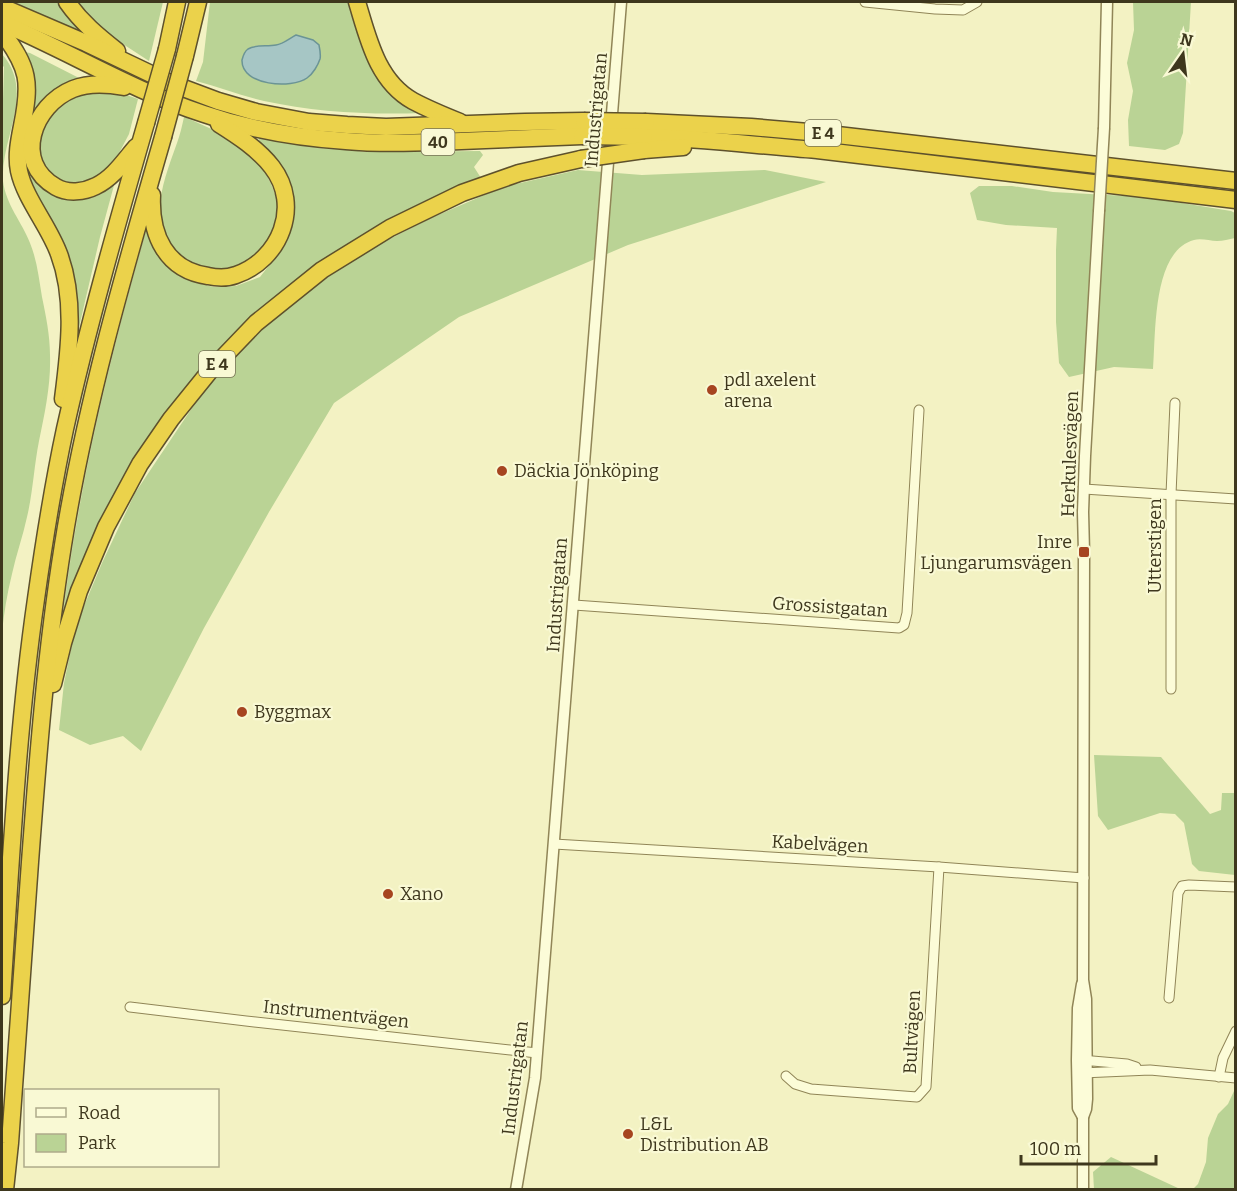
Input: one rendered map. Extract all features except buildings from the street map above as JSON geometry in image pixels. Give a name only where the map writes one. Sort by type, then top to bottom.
[{"type":"highway","points":[[67,2],[89,28],[141,70]]},
{"type":"highway","points":[[39,743],[54,603],[63,542],[84,434],[121,283],[163,137],[198,2]]},
{"type":"highway","points":[[357,2],[375,56],[400,92],[412,101],[464,124]]},
{"type":"highway","points":[[2,996],[26,672],[50,513],[65,430],[87,339],[167,49],[176,6]]},
{"type":"highway","points":[[2,7],[86,43],[170,83],[256,112],[309,122],[347,125],[386,127],[464,124],[583,129]]},
{"type":"highway","name":"40","points":[[2,23],[56,47],[139,89],[203,114],[266,130],[346,141],[397,143],[583,129],[759,146]]},
{"type":"highway","points":[[2,32],[14,48],[23,66],[27,85],[27,102],[18,141],[19,171],[60,254],[67,282],[69,348],[50,513]]},
{"type":"highway","points":[[139,89],[87,85],[58,97],[40,117],[32,139],[32,152],[41,175],[49,183],[70,192],[82,191],[96,187],[107,179],[141,142]]},
{"type":"highway","points":[[154,169],[152,218],[157,235],[164,250],[186,270],[199,275],[233,276],[249,270],[273,249],[285,220],[285,202],[281,184],[262,155],[248,143],[203,114]]},
{"type":"highway","name":"E 4","points":[[5,1190],[39,743],[63,643],[79,591],[106,527],[140,464],[171,419],[209,372],[256,323],[322,270],[390,228],[462,193],[519,173],[581,159],[645,136],[751,127],[1236,181]]},
{"type":"highway","name":"E 4","points":[[759,146],[927,162],[1236,200]]},
{"type":"street","name":"Industrigatan","points":[[516,1190],[535,1078],[621,2]]},
{"type":"street","points":[[866,2],[963,10],[977,2]]},
{"type":"street","name":"Herkulesvägen","points":[[1083,1190],[1083,1117],[1086,1108],[1082,1073],[1086,999],[1083,980],[1084,489],[1104,128],[1107,2]]},
{"type":"street","name":"Utterstigen","points":[[1171,689],[1171,494],[1175,403]]},
{"type":"street","name":"Grossistgatan","points":[[574,605],[899,628],[904,625],[907,613],[919,410]]},
{"type":"street","points":[[1084,489],[1236,499]]},
{"type":"street","name":"Kabelvägen","points":[[554,844],[1084,878]]},
{"type":"street","name":"Bultvägen","points":[[786,1077],[795,1084],[811,1089],[870,1094],[917,1097],[926,1087],[939,867]]},
{"type":"street","points":[[1169,998],[1178,893],[1182,886],[1236,887]]},
{"type":"street","name":"Instrumentvägen","points":[[130,1007],[537,1053]]},
{"type":"street","points":[[1219,1077],[1223,1058],[1236,1031]]},
{"type":"street","points":[[1082,1060],[1150,1070],[1236,1078]]},
{"type":"street","points":[[1082,1073],[1150,1070]]},
{"type":"green space","points":[[7,2],[61,2],[90,36]]},
{"type":"green space","points":[[76,2],[163,2],[149,61],[106,33],[86,16]]},
{"type":"green space","points":[[210,2],[351,2],[363,41],[422,113],[342,112],[264,101],[196,81],[203,62]],"holes":[[[297,35],[246,73],[242,64],[243,57],[254,46],[277,45]]]},
{"type":"green space","points":[[1133,2],[1191,2],[1183,133],[1179,144],[1165,150],[1129,146],[1128,120],[1133,91],[1127,63],[1134,30]]},
{"type":"green space","points":[[25,52],[83,80],[29,124],[54,194],[70,200],[88,198],[116,178],[73,353],[72,302],[25,178]]},
{"type":"green space","points":[[2,54],[12,69],[16,84],[14,116],[3,165],[3,181],[7,198],[27,235],[38,270],[48,326],[50,377],[29,508],[9,589],[2,632],[2,108],[4,67]]},
{"type":"green space","points":[[90,89],[118,92],[138,99],[129,134],[116,159],[94,181],[65,187],[40,164],[37,139],[52,112],[70,96]]},
{"type":"green space","points":[[184,117],[221,134],[247,151],[264,170],[275,194],[278,216],[266,244],[251,259],[233,269],[219,271],[186,262],[172,247],[162,228],[160,205],[163,187]]},
{"type":"green space","points":[[260,137],[292,144],[367,152],[480,151],[483,155],[474,167],[481,178],[369,232],[174,406],[61,628],[73,543],[92,442],[147,227],[175,270],[197,283],[214,287],[236,286],[260,277],[289,233],[275,159],[258,141]]},
{"type":"green space","points":[[578,170],[642,175],[765,170],[826,182],[628,245],[459,317],[334,403],[204,628],[141,751],[123,736],[90,745],[59,730],[64,683],[76,625],[135,493],[200,396],[242,346],[282,312],[356,256],[431,218],[503,187]]},
{"type":"green space","points":[[979,186],[1012,186],[1053,192],[1145,197],[1231,211],[1235,213],[1235,238],[1219,241],[1194,240],[1180,247],[1170,260],[1163,276],[1159,296],[1153,369],[1114,367],[1069,377],[1059,363],[1056,322],[1057,228],[1006,225],[977,220],[970,193]]},
{"type":"green space","points":[[1094,755],[1161,757],[1210,814],[1221,810],[1222,793],[1235,793],[1235,875],[1199,871],[1192,864],[1184,823],[1175,814],[1160,813],[1108,830],[1098,816]]},
{"type":"green space","points":[[1236,1091],[1235,1189],[1193,1189],[1198,1184],[1206,1162],[1208,1138],[1218,1114],[1228,1104]]},
{"type":"green space","points":[[1111,1157],[1180,1189],[1094,1189],[1093,1172]]},
{"type":"water","points":[[296,35],[313,40],[319,45],[320,59],[307,78],[290,83],[268,83],[258,80],[244,69],[242,60],[248,49],[273,46]]},
{"type":"place","name":"pdl axelent arena","points":[[712,390]]},
{"type":"place","name":"Däckia Jönköping","points":[[502,471]]},
{"type":"place","name":"Inre Ljungarumsvägen","points":[[1084,552]]},
{"type":"place","name":"Byggmax","points":[[242,712]]},
{"type":"place","name":"Xano","points":[[388,894]]},
{"type":"place","name":"L&L Distribution AB","points":[[628,1134]]}]
